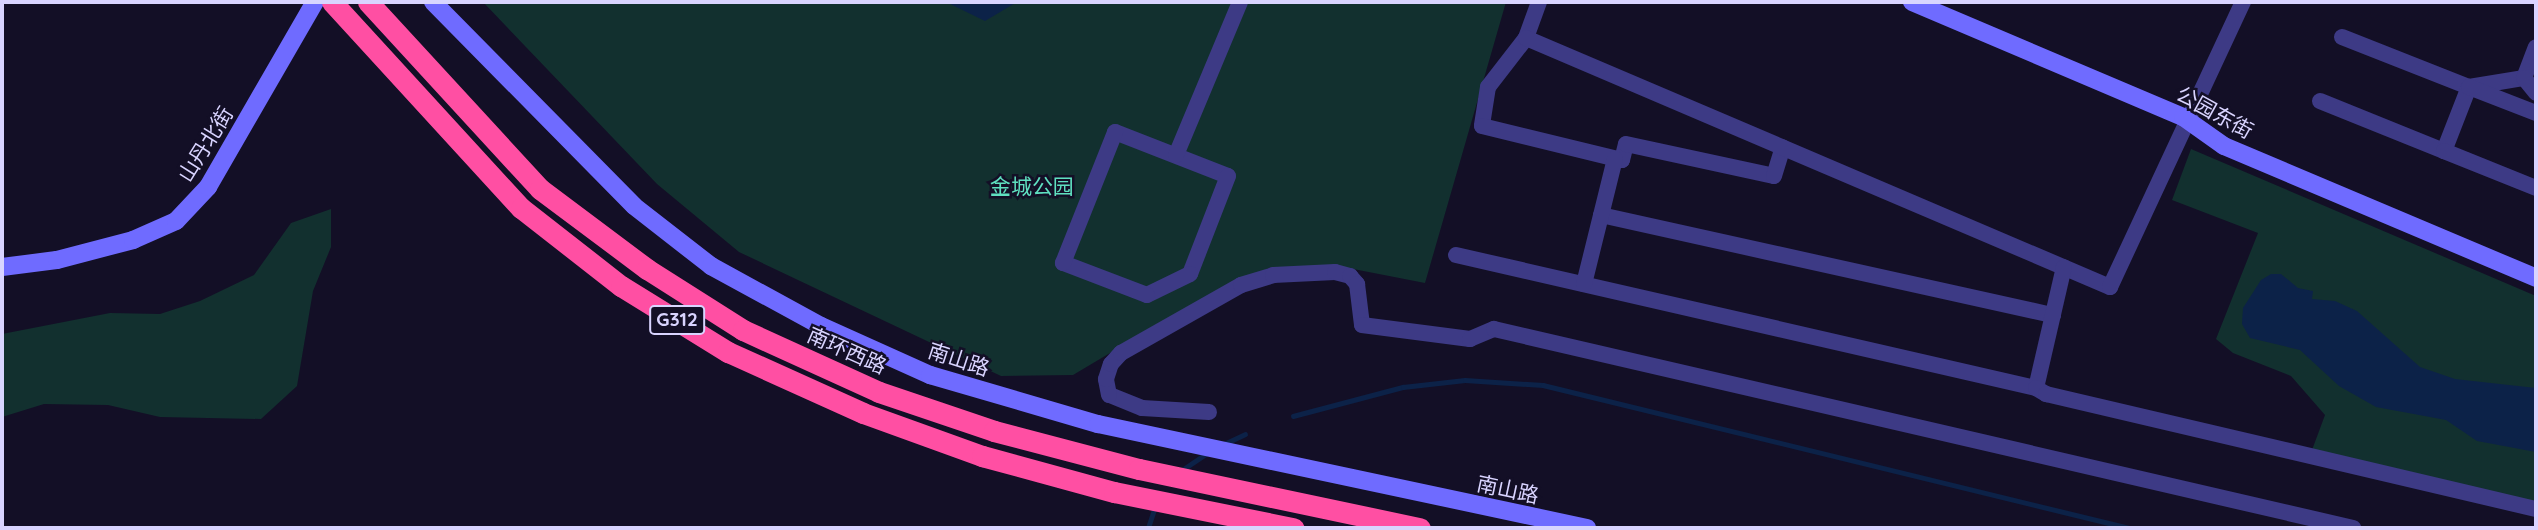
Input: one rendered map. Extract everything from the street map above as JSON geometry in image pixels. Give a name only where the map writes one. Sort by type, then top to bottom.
[{"type":"highway","name":"G312","points":[[327,2],[521,208],[621,286],[728,352],[863,413],[982,456],[1114,492],[1293,528]]},
{"type":"highway","name":"南环西路","points":[[368,2],[540,189],[647,269],[743,330],[879,392],[994,431],[1139,469],[1420,528]]},
{"type":"street","name":"山丹北街","points":[[2,267],[57,260],[133,240],[176,221],[208,187],[327,2]]},
{"type":"street","name":"南山路","points":[[433,2],[634,206],[711,266],[821,326],[930,375],[1135,433],[1587,528]]},
{"type":"street","points":[[1176,155],[1240,2]]},
{"type":"street","points":[[1539,2],[1525,38],[1488,87],[1482,126],[1615,159],[1622,160],[1626,144],[1774,176],[1783,148]]},
{"type":"street","name":"公园东街","points":[[1912,2],[2190,122],[2224,146],[2536,278]]},
{"type":"street","points":[[1525,38],[2110,287],[2190,122],[2243,2]]},
{"type":"street","points":[[2342,37],[2536,113]]},
{"type":"street","points":[[2524,78],[2536,47]]},
{"type":"street","points":[[2469,87],[2524,78]]},
{"type":"street","points":[[2524,78],[2536,93]]},
{"type":"street","points":[[2444,151],[2469,87]]},
{"type":"street","points":[[2320,101],[2536,188]]},
{"type":"street","points":[[1115,132],[1176,155],[1228,176],[1190,274],[1147,295],[1063,263],[1115,132]]},
{"type":"street","points":[[1584,284],[1615,159]]},
{"type":"street","points":[[1601,215],[2053,316]]},
{"type":"street","points":[[1456,255],[2036,387],[2046,394],[2536,509]]},
{"type":"street","points":[[2036,387],[2064,267]]},
{"type":"street","points":[[1209,412],[1142,408],[1109,395],[1108,371],[1121,353],[1241,285],[1273,275],[1335,272],[1350,276],[1357,284],[1362,325],[1470,339],[1494,329],[2353,528]]},
{"type":"street","points":[[1135,433],[1142,408]]},
{"type":"green space","name":"金城公园","points":[[483,2],[1506,2],[1425,283],[1343,267],[1271,267],[1184,309],[1073,375],[1001,376],[739,252],[657,184]]},
{"type":"green space","points":[[2191,149],[2536,296],[2536,505],[2312,450],[2325,415],[2291,376],[2233,353],[2216,339],[2258,233],[2172,200]]},
{"type":"green space","points":[[331,209],[331,247],[313,291],[297,386],[261,419],[160,417],[108,405],[44,404],[2,417],[2,334],[110,313],[160,314],[200,301],[254,275],[291,223]]},
{"type":"water","points":[[946,2],[1017,2],[985,21]]},
{"type":"water","points":[[2271,274],[2281,274],[2298,288],[2313,291],[2312,299],[2335,301],[2357,311],[2420,367],[2455,379],[2536,388],[2536,452],[2477,441],[2446,420],[2376,407],[2339,386],[2300,350],[2250,338],[2242,324],[2243,308],[2261,280]]},
{"type":"waterway","points":[[1293,416],[1403,387],[1465,380],[1543,385],[2129,528]]},
{"type":"waterway","points":[[1224,444],[1245,434]]},
{"type":"waterway","points":[[1182,470],[1207,453]]},
{"type":"waterway","points":[[1148,528],[1155,506]]}]
